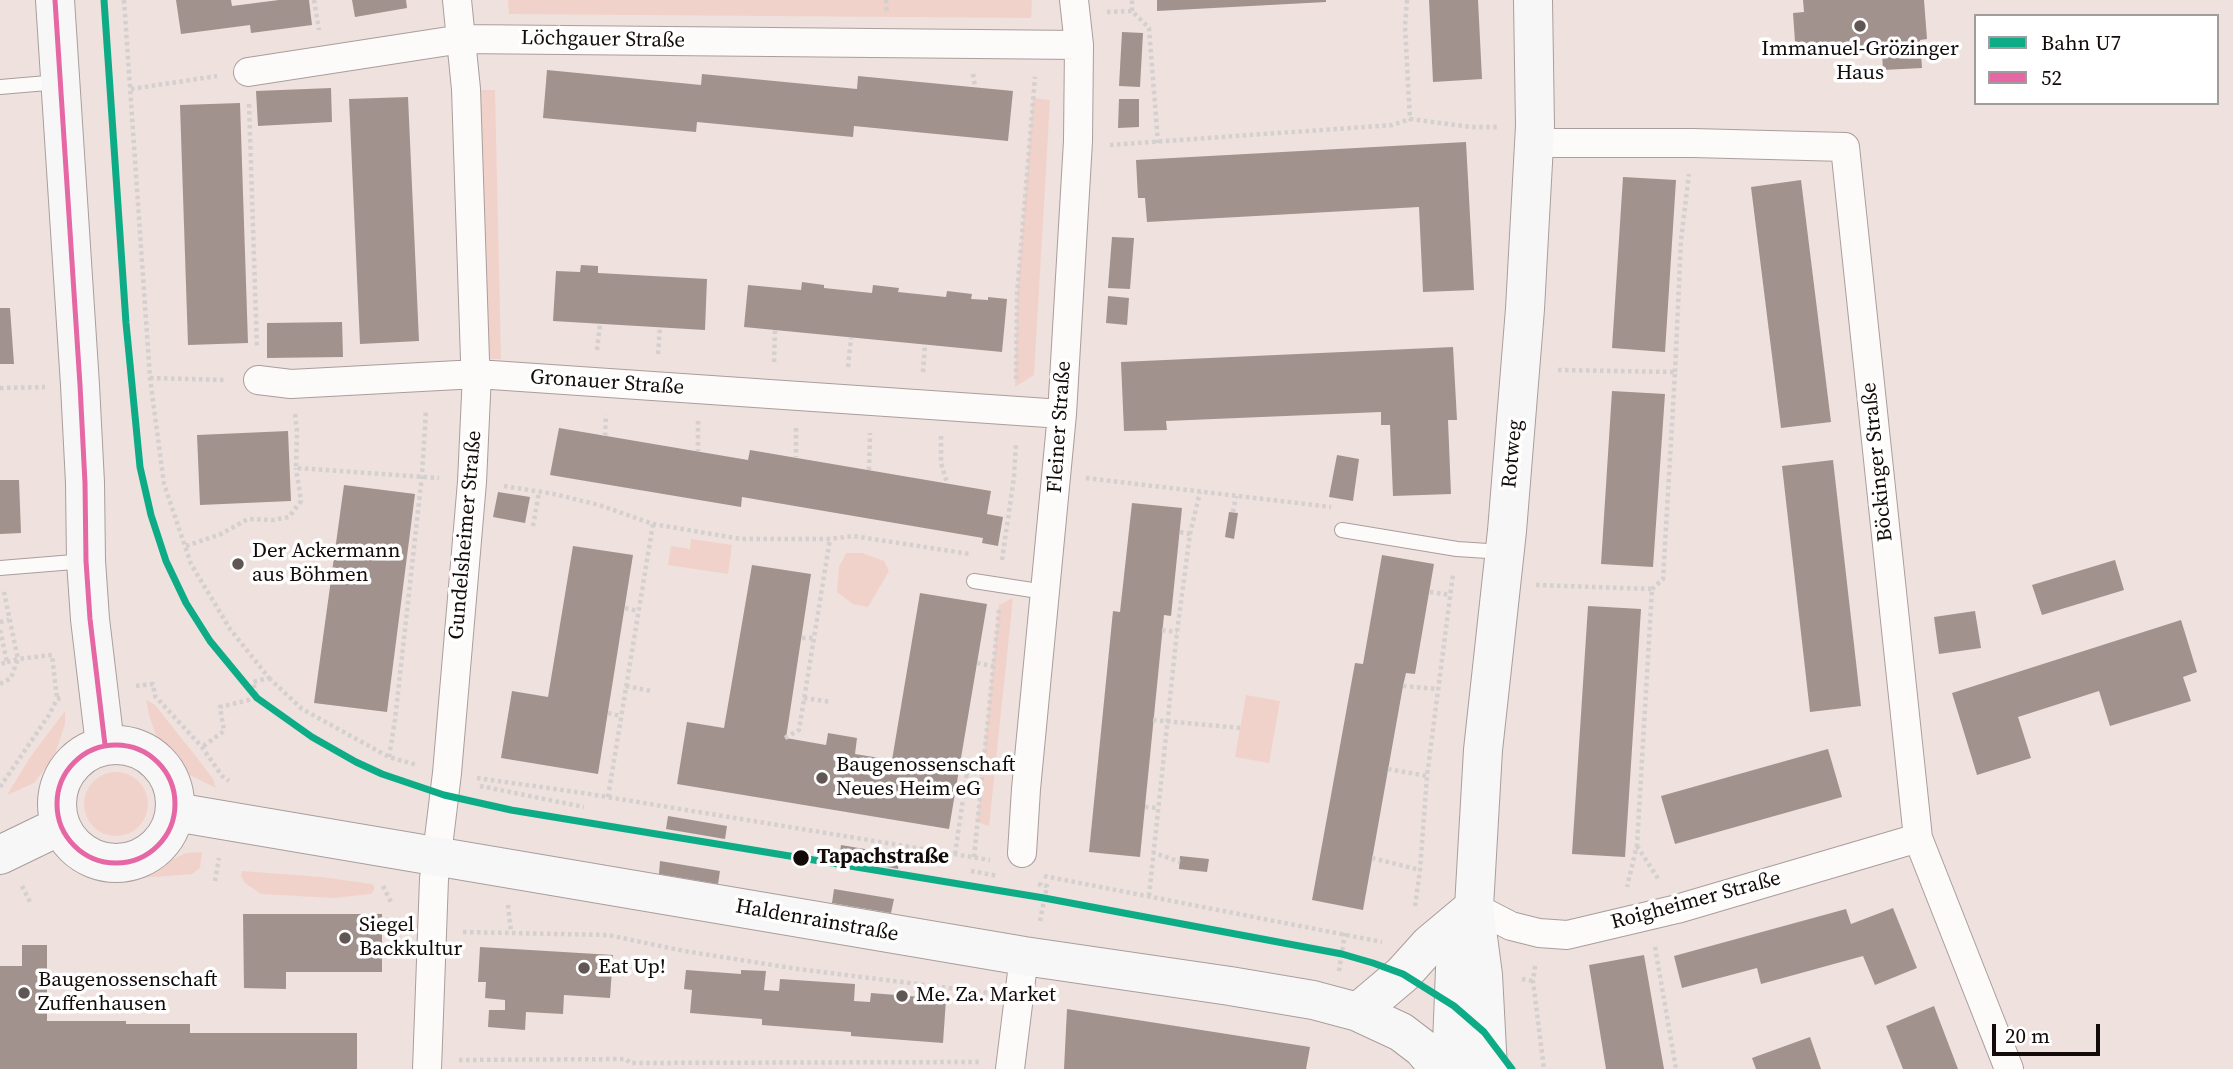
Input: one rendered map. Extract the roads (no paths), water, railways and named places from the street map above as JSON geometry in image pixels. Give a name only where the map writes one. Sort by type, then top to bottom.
[{"type":"main road","points":[[55,0],[81,397],[86,561],[105,745]]},
{"type":"main road","name":"Rotweg","points":[[1488,1069],[1483,975],[1474,907],[1483,750],[1520,370],[1534,134],[1534,0]]},
{"type":"main road","points":[[105,745],[128,745],[148,753],[165,769],[174,790],[175,812],[168,833],[153,850],[134,861],[112,864],[90,858],[72,845],[60,826],[56,806],[59,785],[69,766],[85,752],[105,745]]},
{"type":"main road","name":"Haldenrainstraße","points":[[175,812],[1024,956],[1313,1000],[1359,1012],[1401,1032],[1422,1048],[1440,1069]]},
{"type":"main road","points":[[0,855],[60,826]]},
{"type":"main road","points":[[1359,1012],[1403,974],[1430,944],[1474,907]]},
{"type":"main road","name":"Rotweg","points":[[1451,1069],[1455,969],[1460,944],[1474,907]]},
{"type":"street","name":"Gundelsheimer Straße","points":[[427,1064],[431,931],[472,482],[477,374],[466,89],[457,0]]},
{"type":"street","name":"Fleiner Straße","points":[[1019,861],[1062,414],[1078,142],[1079,45],[1074,0]]},
{"type":"street","name":"Löchgauer Straße","points":[[248,72],[462,39],[1079,45]]},
{"type":"street","name":"Böckinger Straße","points":[[1534,134],[1693,143],[1845,147],[1918,838],[2010,1069]]},
{"type":"street","name":"Gronauer Straße","points":[[258,380],[290,384],[477,374],[1062,414]]},
{"type":"street","name":"Roigheimer Straße","points":[[1474,907],[1511,926],[1539,933],[1567,935],[1677,909],[1918,838]]},
{"type":"street","points":[[1010,1065],[1024,956]]},
{"type":"lane","points":[[0,88],[60,82]]},
{"type":"lane","points":[[1342,530],[1457,549],[1502,568]]},
{"type":"lane","points":[[0,568],[86,561]]},
{"type":"lane","points":[[974,580],[1045,592]]},
{"type":"rail line","name":"U7","points":[[104,0],[126,323],[140,467],[151,515],[166,561],[186,603],[210,641],[257,698],[312,737],[356,762],[382,774],[444,795],[511,810],[1044,898],[1342,954],[1373,963],[1403,974],[1454,1006],[1484,1032],[1512,1069]]},
{"type":"place","name":"Immanuel-Grözinger Haus","points":[[1860,26]]},
{"type":"place","name":"Der Ackermann aus Böhmen","points":[[238,564]]},
{"type":"place","name":"Baugenossenschaft Neues Heim eG","points":[[822,778]]},
{"type":"place","name":"Tapachstraße","points":[[801,858]]},
{"type":"place","name":"Siegel Backkultur","points":[[345,938]]},
{"type":"place","name":"Eat Up!","points":[[584,968]]},
{"type":"place","name":"Baugenossenschaft Zuffenhausen","points":[[24,993]]},
{"type":"place","name":"Me. Za. Market","points":[[902,996]]}]
